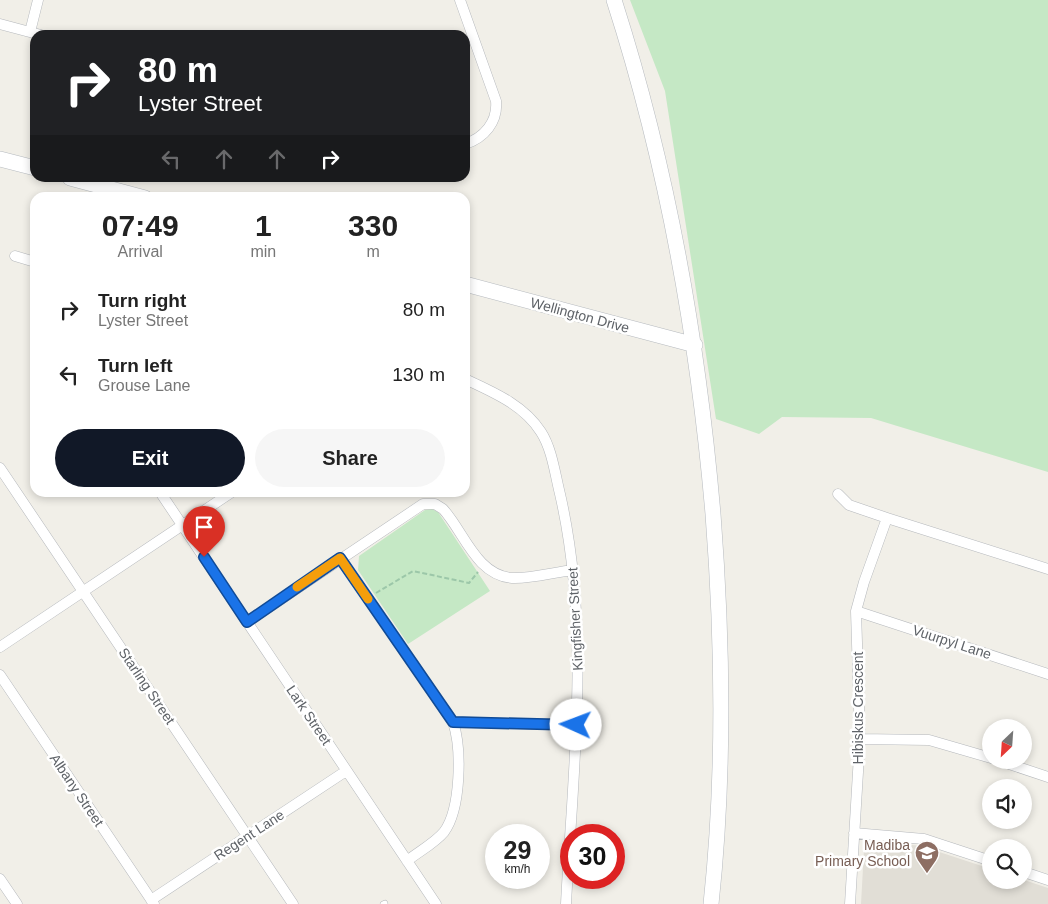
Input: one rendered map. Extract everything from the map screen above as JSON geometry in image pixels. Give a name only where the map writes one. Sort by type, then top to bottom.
[{"type":"main road","points":[[614,0],[661,168],[675,231],[705,422],[720,616],[721,765],[712,904]]},
{"type":"main road","points":[[0,158],[30,167]]},
{"type":"main road","points":[[85,182],[122,192]]},
{"type":"main road","name":"Wellington Drive","points":[[470,285],[694,345]]},
{"type":"street","points":[[30,30],[38,0]]},
{"type":"street","points":[[460,0],[496,102],[497,110],[495,117],[485,132],[470,142]]},
{"type":"street","points":[[0,24],[30,32]]},
{"type":"street","points":[[15,256],[30,260]]},
{"type":"street","name":"Kingfisher Street","points":[[470,382],[515,405],[532,419],[542,434],[556,477],[568,528],[574,570],[578,658],[566,904]]},
{"type":"street","name":"Starling Street","points":[[0,468],[292,904]]},
{"type":"street","points":[[838,494],[850,505],[1048,569]]},
{"type":"street","name":"Lark Street","points":[[163,497],[436,904]]},
{"type":"street","points":[[0,647],[224,497]]},
{"type":"street","points":[[247,622],[423,504],[443,509],[480,562],[488,570],[498,575],[513,578],[574,570]]},
{"type":"street","name":"Hibiskus Crescent","points":[[850,904],[860,739],[856,611],[864,582],[887,518]]},
{"type":"street","points":[[340,558],[453,722],[458,741],[455,807],[452,820],[442,834],[407,861]]},
{"type":"street","name":"Vuurpyl Lane","points":[[856,611],[1048,674]]},
{"type":"street","name":"Albany Street","points":[[0,675],[153,902]]},
{"type":"street","points":[[453,722],[576,725]]},
{"type":"street","points":[[860,739],[929,740],[982,755]]},
{"type":"street","points":[[1024,769],[1048,777]]},
{"type":"street","name":"Regent Lane","points":[[153,902],[346,771]]},
{"type":"street","points":[[854,833],[924,839],[982,858]]},
{"type":"street","points":[[1032,875],[1048,880]]},
{"type":"street","points":[[0,879],[17,904]]},
{"type":"path","points":[[368,599],[413,571],[469,583],[478,572]]},
{"type":"shaded area","name":"Madiba Primary School","points":[[876,841],[921,846],[982,866],[982,889],[1032,889],[1032,883],[1048,888],[1048,904],[861,904],[864,850]]},
{"type":"green space","points":[[630,0],[1048,0],[1048,472],[871,418],[782,417],[759,434],[716,419],[665,91]]},
{"type":"green space","points":[[432,509],[438,512],[490,591],[408,644],[358,570],[359,556],[425,510]]},
{"type":"slow traffic","points":[[297,587],[340,558],[368,599]]},
{"type":"place","name":"Madiba Primary School","points":[[927,874]]},
{"type":"route","points":[[204,557],[247,622],[340,558],[453,722],[576,725]]}]
